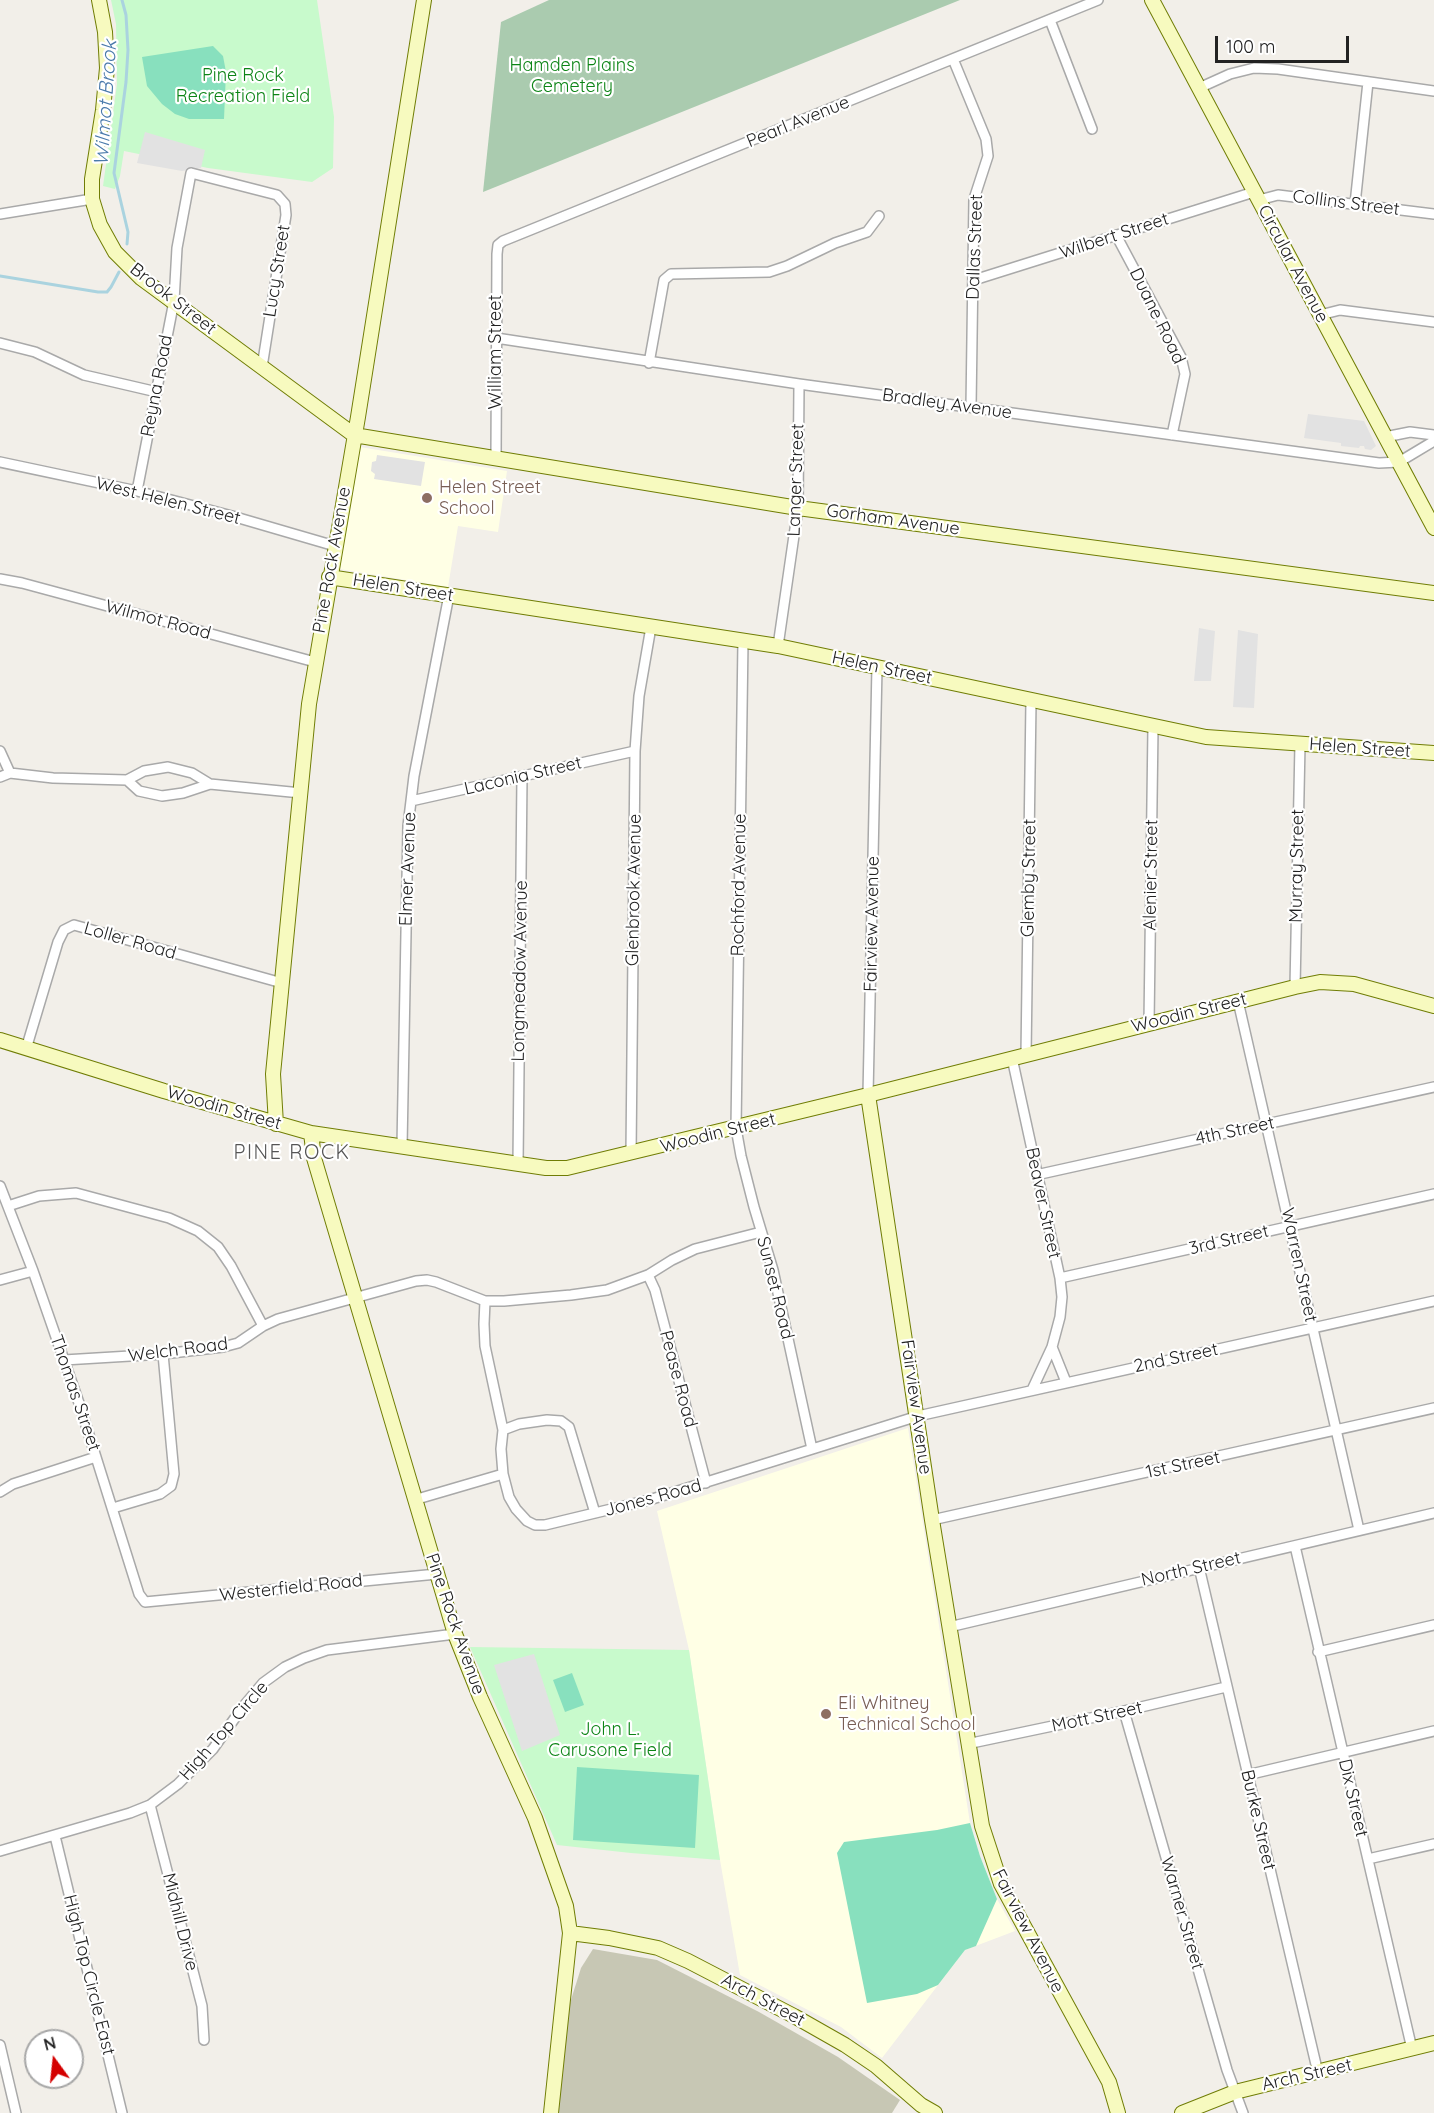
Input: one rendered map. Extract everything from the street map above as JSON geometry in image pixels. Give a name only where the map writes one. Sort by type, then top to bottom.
[{"type":"street","name":"Brook Street","points":[[99,0],[105,32],[107,68],[103,111],[93,165],[92,199],[99,225],[115,252],[141,278],[354,435]]},
{"type":"street","name":"Pine Rock Avenue","points":[[276,1124],[273,1074],[315,662],[358,417],[424,0]]},
{"type":"street","name":"Pearl Avenue","points":[[498,245],[508,238],[1098,0]]},
{"type":"street","name":"Circular Avenue","points":[[1152,0],[1434,528]]},
{"type":"street","points":[[1050,20],[1092,129]]},
{"type":"street","name":"Dallas Street","points":[[953,59],[986,139],[988,156],[974,199],[971,407]]},
{"type":"street","points":[[1199,88],[1230,74],[1254,68],[1278,69],[1434,91]]},
{"type":"street","points":[[1355,204],[1368,82]]},
{"type":"street","name":"Reyna Road","points":[[137,492],[174,301],[177,248],[191,173]]},
{"type":"street","name":"Lucy Street","points":[[191,173],[278,195],[285,204],[286,215],[262,367]]},
{"type":"street","name":"Collins Street","points":[[1256,196],[1278,195],[1434,214]]},
{"type":"street","name":"Wilbert Street","points":[[974,280],[1116,235],[1256,196]]},
{"type":"street","points":[[2,212],[92,199]]},
{"type":"street","points":[[649,363],[664,280],[671,274],[769,272],[867,232],[879,216]]},
{"type":"street","name":"Duane Road","points":[[1116,235],[1181,357],[1185,374],[1172,435]]},
{"type":"street","name":"William Street","points":[[496,458],[498,245]]},
{"type":"street","points":[[1320,315],[1340,310],[1434,322]]},
{"type":"street","name":"Bradley Avenue","points":[[496,338],[799,384],[1379,463],[1399,462]]},
{"type":"street","points":[[0,343],[35,352],[84,375],[157,392]]},
{"type":"street","name":"Langer Street","points":[[778,646],[798,508],[799,384]]},
{"type":"street","points":[[1385,437],[1410,432],[1434,435]]},
{"type":"street","name":"Gorham Avenue","points":[[354,435],[798,508],[1434,593]]},
{"type":"street","points":[[1399,462],[1434,441]]},
{"type":"street","name":"West Helen Street","points":[[0,462],[137,492],[232,516],[335,546]]},
{"type":"street","name":"Helen Street","points":[[330,577],[778,646],[1153,728],[1206,737],[1434,753]]},
{"type":"street","name":"Wilmot Road","points":[[0,579],[315,662]]},
{"type":"street","name":"Elmer Avenue","points":[[402,1146],[408,826],[414,776],[449,595]]},
{"type":"street","name":"Glenbrook Avenue","points":[[631,1154],[635,751],[639,696],[651,627]]},
{"type":"street","name":"Rochford Avenue","points":[[736,1128],[743,641]]},
{"type":"street","name":"Fairview Avenue","points":[[877,667],[868,1095],[967,1744],[982,1826],[1001,1884],[1109,2082],[1118,2113]]},
{"type":"street","name":"Glemby Street","points":[[1026,1055],[1031,701]]},
{"type":"street","name":"Alenier Street","points":[[1149,1023],[1153,728]]},
{"type":"street","name":"Murray Street","points":[[1295,987],[1300,744]]},
{"type":"street","points":[[0,751],[10,773]]},
{"type":"street","name":"Laconia Street","points":[[411,801],[635,751]]},
{"type":"street","points":[[0,777],[10,773],[52,778],[127,780],[144,771],[168,767],[192,773],[210,784]]},
{"type":"street","name":"Longmeadow Avenue","points":[[518,1164],[522,777]]},
{"type":"street","points":[[127,780],[139,791],[162,795],[183,793],[210,784],[301,794]]},
{"type":"street","name":"Loller Road","points":[[26,1049],[58,942],[64,930],[74,925],[282,983]]},
{"type":"street","name":"Woodin Street","points":[[0,1040],[311,1133],[546,1168],[567,1168],[1012,1059],[1238,1000],[1320,982],[1354,984],[1434,1006]]},
{"type":"street","name":"Warren Street","points":[[1238,1000],[1359,1530]]},
{"type":"street","name":"Beaver Street","points":[[1012,1059],[1060,1278],[1062,1297],[1060,1317],[1052,1347],[1032,1390]]},
{"type":"street","name":"4th Street","points":[[1036,1175],[1434,1087]]},
{"type":"street","name":"Sunset Road","points":[[736,1128],[741,1156],[773,1270],[812,1449]]},
{"type":"street","name":"Pine Rock Avenue","points":[[311,1133],[314,1158],[455,1634],[476,1688],[535,1818],[566,1906],[570,1933],[551,2113]]},
{"type":"street","name":"Thomas Street","points":[[0,1186],[33,1270],[64,1360],[139,1594],[146,1602]]},
{"type":"street","points":[[8,1206],[39,1196],[76,1193],[169,1218],[198,1231],[218,1247],[231,1266],[263,1326]]},
{"type":"street","name":"3rd Street","points":[[1060,1278],[1434,1194]]},
{"type":"street","points":[[414,1500],[503,1474],[501,1449],[503,1430],[485,1346],[485,1301],[607,1290],[648,1275],[695,1249],[761,1232]]},
{"type":"street","points":[[0,1280],[33,1270]]},
{"type":"street","name":"Pease Road","points":[[648,1275],[655,1290],[706,1483]]},
{"type":"street","name":"Welch Road","points":[[64,1360],[163,1354],[231,1345],[278,1319],[416,1281],[427,1280],[485,1301]]},
{"type":"street","name":"2nd Street","points":[[918,1416],[1434,1301]]},
{"type":"street","points":[[1052,1347],[1066,1382]]},
{"type":"street","points":[[113,1508],[160,1494],[171,1486],[174,1474],[163,1354]]},
{"type":"street","name":"1st Street","points":[[932,1520],[1434,1408]]},
{"type":"street","name":"Jones Road","points":[[503,1474],[509,1497],[516,1509],[527,1521],[535,1525],[545,1525],[706,1483],[918,1416]]},
{"type":"street","points":[[503,1430],[519,1424],[561,1420],[568,1427],[595,1513]]},
{"type":"street","points":[[0,1492],[14,1484],[96,1457]]},
{"type":"street","name":"North Street","points":[[949,1627],[1434,1513]]},
{"type":"street","name":"Dix Street","points":[[1295,1546],[1412,2049]]},
{"type":"street","name":"Burke Street","points":[[1199,1567],[1318,2073]]},
{"type":"street","name":"Westerfield Road","points":[[146,1602],[437,1574]]},
{"type":"street","points":[[1318,1652],[1434,1626]]},
{"type":"street","name":"High Top Circle","points":[[0,1851],[130,1813],[150,1804],[178,1784],[213,1749],[263,1683],[285,1667],[327,1650],[455,1634]]},
{"type":"street","name":"Mott Street","points":[[967,1744],[1226,1687]]},
{"type":"street","name":"Warner Street","points":[[1124,1711],[1227,2070],[1243,2113]]},
{"type":"street","points":[[1247,1775],[1434,1731]]},
{"type":"street","name":"Midhill Drive","points":[[150,1804],[202,2006],[204,2040]]},
{"type":"street","name":"High Top Circle East","points":[[55,1836],[122,2113]]},
{"type":"street","points":[[1368,1859],[1434,1844]]},
{"type":"street","name":"Arch Street","points":[[570,1933],[658,1948],[688,1960],[845,2045],[876,2066],[900,2089],[935,2113]]},
{"type":"street","name":"Arch Street","points":[[1182,2113],[1235,2092],[1434,2043]]},
{"type":"street","points":[[0,2044],[16,2113]]},
{"type":"shaded area","points":[[145,132],[205,150],[201,168],[182,171],[137,163]]},
{"type":"shaded area","points":[[1308,414],[1364,421],[1376,446],[1371,450],[1365,449],[1364,446],[1359,448],[1341,446],[1341,443],[1304,438]]},
{"type":"shaded area","name":"Helen Street School","points":[[360,447],[507,471],[498,532],[458,526],[448,587],[339,569]]},
{"type":"shaded area","points":[[377,455],[425,462],[421,486],[374,479],[375,474],[371,471],[372,462],[376,461]]},
{"type":"shaded area","points":[[1199,628],[1215,631],[1211,681],[1194,681]]},
{"type":"shaded area","points":[[1238,630],[1258,634],[1254,708],[1233,707]]},
{"type":"shaded area","name":"Eli Whitney Technical School","points":[[908,1428],[970,1823],[997,1899],[1015,1931],[965,1950],[882,2058],[841,2027],[740,1975],[720,1860],[689,1650],[657,1511]]},
{"type":"shaded area","points":[[534,1654],[560,1735],[522,1751],[494,1665]]},
{"type":"shaded area","points":[[593,1949],[657,1960],[759,2012],[838,2057],[900,2100],[892,2113],[552,2113],[559,2038],[581,1968]]},
{"type":"green space","name":"Pine Rock Recreation Field","points":[[111,0],[317,0],[334,117],[333,168],[312,182],[208,168],[124,151],[120,176],[115,189],[103,186],[117,84],[116,24]]},
{"type":"green space","name":"Hamden Plains Cemetery","points":[[549,0],[960,0],[483,192],[501,22]]},
{"type":"green space","points":[[213,46],[223,56],[226,72],[224,119],[189,119],[175,114],[162,104],[147,86],[142,57]]},
{"type":"green space","name":"John L. Carusone Field","points":[[470,1647],[689,1650],[720,1860],[557,1845]]},
{"type":"green space","points":[[572,1673],[584,1705],[565,1712],[553,1680]]},
{"type":"green space","points":[[577,1767],[699,1775],[695,1848],[573,1840]]},
{"type":"green space","points":[[970,1823],[997,1899],[976,1946],[965,1950],[938,1985],[917,1994],[867,2003],[837,1853],[844,1842],[937,1830]]},
{"type":"waterway","name":"Wilmot Brook","points":[[122,0],[126,15],[128,50],[114,173],[128,232],[127,244]]},
{"type":"waterway","points":[[0,276],[107,292],[119,272]]},
{"type":"place","name":"Helen Street School","points":[[427,498]]},
{"type":"place","name":"Eli Whitney Technical School","points":[[826,1714]]},
{"type":"district","name":"PINE ROCK","points":[[292,1153]]}]
